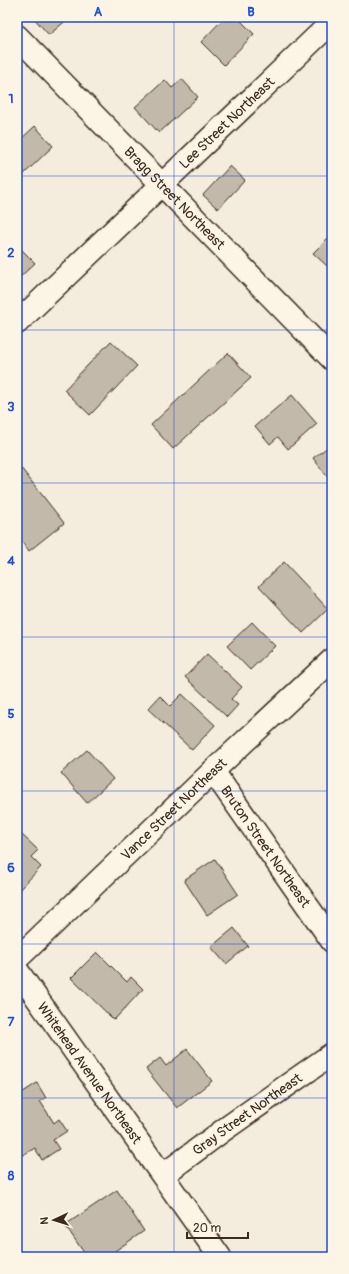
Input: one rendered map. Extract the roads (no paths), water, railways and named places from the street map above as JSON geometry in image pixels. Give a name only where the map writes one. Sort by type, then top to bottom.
[{"type":"street","name":"Lee Street Northeast","points":[[17,323],[332,22]]},
{"type":"street","name":"Bragg Street Northeast","points":[[17,36],[332,359]]},
{"type":"street","name":"Vance Street Northeast","points":[[17,960],[213,771],[332,660]]},
{"type":"street","name":"Bruton Street Northeast","points":[[213,771],[332,942]]},
{"type":"street","name":"Whitehead Avenue Northeast","points":[[17,970],[220,1257]]},
{"type":"street","name":"Gray Street Northeast","points":[[163,1176],[332,1054]]}]
